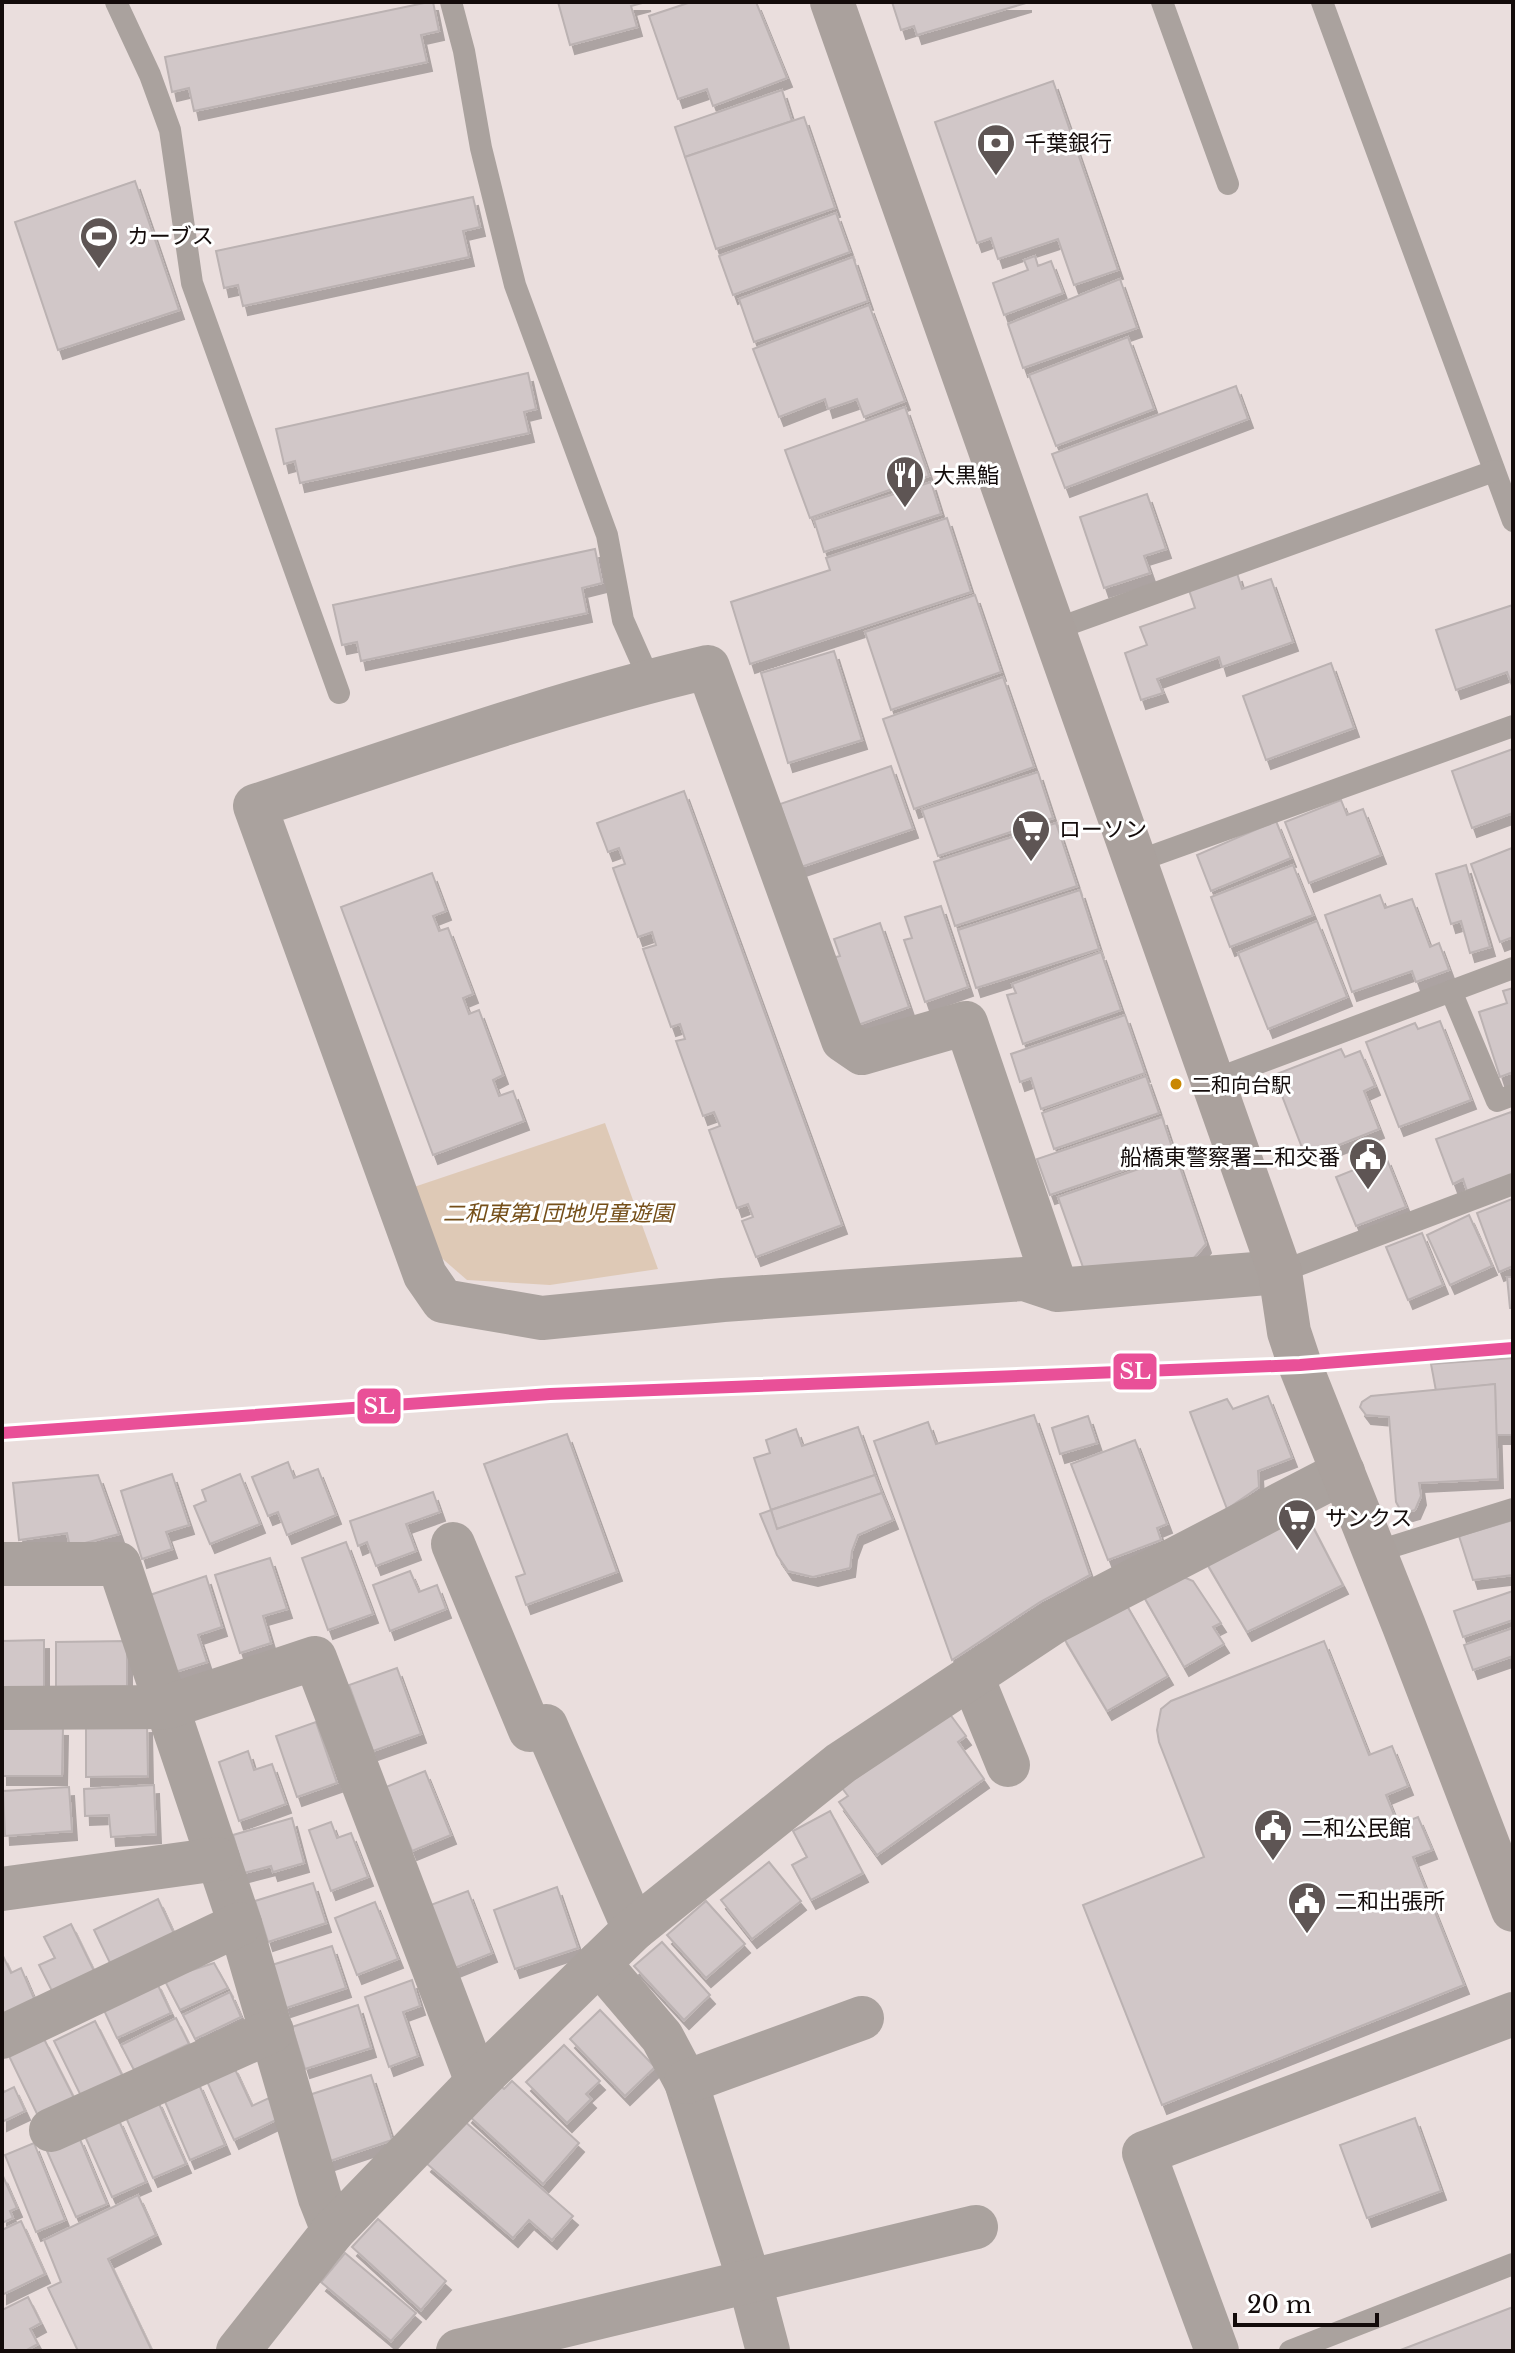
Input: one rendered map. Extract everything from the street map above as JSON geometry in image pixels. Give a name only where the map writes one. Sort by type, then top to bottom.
[{"type":"street","points":[[832,2],[1280,1272],[1289,1332],[1513,1910]]},
{"type":"street","points":[[1057,1290],[966,1023],[862,1053],[843,1040],[708,667],[510,723],[255,806],[425,1275],[443,1301],[542,1318],[723,1300],[1024,1279],[1057,1290],[1280,1272]]},
{"type":"street","points":[[238,2351],[333,2231],[477,2082],[599,1963],[634,1929],[841,1763],[1054,1622],[1343,1472]]},
{"type":"street","points":[[453,1544],[530,1730],[546,1726],[634,1929]]},
{"type":"street","points":[[2,1564],[119,1564],[240,1924],[320,2198],[333,2231]]},
{"type":"street","points":[[2,1708],[167,1707],[315,1658],[477,2082]]},
{"type":"street","points":[[972,1677],[1008,1765]]},
{"type":"street","points":[[2,1889],[218,1859]]},
{"type":"street","points":[[2,2037],[240,1924]]},
{"type":"street","points":[[599,1963],[662,2037],[686,2082],[750,2283],[768,2351]]},
{"type":"street","points":[[1215,2351],[1144,2153],[1513,2014]]},
{"type":"street","points":[[686,2082],[862,2018]]},
{"type":"street","points":[[51,2130],[272,2031]]},
{"type":"street","points":[[458,2351],[976,2227]]},
{"type":"lane","points":[[116,2],[150,75],[170,130],[192,283],[339,693]]},
{"type":"lane","points":[[451,2],[464,51],[481,148],[515,285],[607,535],[623,620],[650,681]]},
{"type":"lane","points":[[1162,2],[1228,184]]},
{"type":"lane","points":[[1322,2],[1513,521]]},
{"type":"lane","points":[[1053,630],[1494,471]]},
{"type":"lane","points":[[1135,862],[1513,726]]},
{"type":"lane","points":[[1213,1080],[1513,968]]},
{"type":"lane","points":[[1451,991],[1497,1101],[1513,1095]]},
{"type":"lane","points":[[1280,1272],[1513,1184]]},
{"type":"lane","points":[[1375,1552],[1513,1509]]},
{"type":"lane","points":[[1290,2351],[1513,2264]]},
{"type":"green space","name":"二和東第1団地児童遊園","points":[[605,1123],[658,1269],[550,1285],[467,1280],[437,1254],[411,1188]]},
{"type":"building","points":[[433,2],[439,31],[421,35],[427,62],[194,111],[189,88],[172,92],[165,57]]},
{"type":"building","points":[[558,2],[646,2],[631,6],[637,27],[570,45]]},
{"type":"building","points":[[691,2],[756,2],[787,78],[713,106],[707,89],[678,99],[649,16]]},
{"type":"building","points":[[892,2],[1026,3],[917,35],[914,26],[901,30]]},
{"type":"building","points":[[1053,81],[1118,270],[1074,285],[1058,239],[998,259],[991,238],[977,243],[935,122]]},
{"type":"building","points":[[782,90],[792,121],[685,157],[675,127]]},
{"type":"building","points":[[804,117],[835,208],[716,249],[685,157]]},
{"type":"building","points":[[135,181],[179,310],[58,350],[15,222]]},
{"type":"building","points":[[473,197],[480,227],[463,231],[469,257],[243,306],[238,285],[224,288],[216,251]]},
{"type":"building","points":[[836,213],[850,252],[733,295],[719,256]]},
{"type":"building","points":[[1035,256],[1038,266],[1051,261],[1063,293],[1004,315],[993,283],[1028,270],[1024,260]]},
{"type":"building","points":[[853,257],[868,301],[754,342],[739,299]]},
{"type":"building","points":[[1120,279],[1137,328],[1023,368],[1008,324]]},
{"type":"building","points":[[869,305],[905,401],[864,417],[857,399],[828,409],[825,399],[779,417],[753,349]]},
{"type":"building","points":[[1128,337],[1154,409],[1056,446],[1029,375]]},
{"type":"building","points":[[528,373],[536,409],[524,412],[529,433],[300,483],[295,461],[284,464],[276,429]]},
{"type":"building","points":[[1236,386],[1248,419],[1065,488],[1052,454]]},
{"type":"building","points":[[905,407],[929,476],[810,518],[785,450]]},
{"type":"building","points":[[931,482],[941,514],[824,552],[814,520]]},
{"type":"building","points":[[1147,494],[1166,549],[1144,556],[1150,573],[1104,588],[1080,517]]},
{"type":"building","points":[[947,518],[971,592],[750,664],[731,602],[830,570],[826,558]]},
{"type":"building","points":[[595,549],[602,583],[582,588],[587,613],[361,661],[357,642],[342,645],[333,605]]},
{"type":"building","points":[[1237,573],[1242,589],[1271,579],[1293,642],[1222,667],[1219,657],[1157,679],[1163,693],[1141,700],[1125,653],[1147,645],[1140,627],[1195,608],[1189,590]]},
{"type":"building","points":[[975,595],[1001,672],[891,710],[865,632]]},
{"type":"building","points":[[1513,605],[1513,688],[1507,672],[1456,690],[1436,630]]},
{"type":"building","points":[[834,651],[862,740],[788,763],[761,673]]},
{"type":"building","points":[[1331,663],[1354,728],[1266,760],[1243,696]]},
{"type":"building","points":[[1003,677],[1034,767],[914,809],[883,719]]},
{"type":"building","points":[[1513,749],[1513,813],[1472,828],[1452,771]]},
{"type":"building","points":[[891,766],[913,829],[801,867],[780,804]]},
{"type":"building","points":[[1038,772],[1053,818],[938,856],[922,810]]},
{"type":"building","points":[[684,791],[842,1225],[756,1257],[742,1221],[753,1217],[748,1204],[737,1208],[709,1130],[720,1126],[714,1112],[703,1116],[676,1041],[685,1039],[680,1024],[671,1027],[643,949],[656,945],[652,932],[638,937],[613,868],[625,864],[619,848],[608,852],[597,823]]},
{"type":"building","points":[[1341,800],[1347,815],[1363,809],[1381,855],[1309,883],[1285,822]]},
{"type":"building","points":[[1276,821],[1291,858],[1211,891],[1197,855]]},
{"type":"building","points":[[1056,823],[1077,886],[955,926],[934,862]]},
{"type":"building","points":[[1512,848],[1513,937],[1500,942],[1471,864]]},
{"type":"building","points":[[1293,865],[1313,915],[1230,947],[1211,897]]},
{"type":"building","points":[[1466,865],[1490,947],[1470,953],[1461,921],[1451,924],[1436,874]]},
{"type":"building","points":[[432,873],[446,911],[433,916],[439,931],[448,928],[473,994],[463,998],[469,1014],[479,1010],[503,1075],[493,1080],[499,1096],[513,1091],[524,1121],[433,1155],[341,907]]},
{"type":"building","points":[[1080,890],[1099,949],[976,988],[958,930]]},
{"type":"building","points":[[1380,895],[1385,908],[1412,899],[1430,947],[1439,943],[1449,970],[1416,982],[1412,971],[1352,992],[1325,915]]},
{"type":"building","points":[[941,906],[968,987],[925,1002],[904,940],[912,938],[905,917]]},
{"type":"building","points":[[1317,921],[1347,997],[1268,1029],[1238,953]]},
{"type":"building","points":[[880,923],[909,1007],[855,1026],[832,958],[840,956],[834,939]]},
{"type":"building","points":[[1101,952],[1121,1010],[1023,1044],[1007,995],[1016,993],[1012,984]]},
{"type":"building","points":[[1513,988],[1513,1072],[1500,1077],[1479,1012],[1507,1003],[1503,991]]},
{"type":"building","points":[[1125,1015],[1145,1073],[1041,1109],[1031,1078],[1020,1082],[1011,1054]]},
{"type":"building","points":[[1440,1021],[1471,1100],[1399,1127],[1366,1042],[1415,1023],[1418,1029]]},
{"type":"building","points":[[1341,1049],[1345,1057],[1360,1051],[1375,1086],[1364,1091],[1379,1129],[1306,1158],[1274,1075]]},
{"type":"building","points":[[1146,1076],[1159,1113],[1054,1149],[1042,1113]]},
{"type":"building","points":[[1511,1112],[1513,1174],[1467,1191],[1463,1179],[1453,1184],[1436,1139]]},
{"type":"building","points":[[1162,1117],[1174,1153],[1050,1195],[1037,1159]]},
{"type":"building","points":[[1176,1156],[1206,1244],[1193,1259],[1084,1270],[1058,1197]]},
{"type":"building","points":[[1386,1157],[1406,1207],[1356,1226],[1336,1177]]},
{"type":"building","points":[[1512,1199],[1513,1266],[1499,1272],[1477,1213]]},
{"type":"building","points":[[1469,1215],[1492,1266],[1450,1285],[1427,1235]]},
{"type":"building","points":[[1422,1233],[1443,1285],[1408,1300],[1386,1247]]},
{"type":"building","points":[[1507,1277],[1513,1277],[1513,1308],[1510,1308]]},
{"type":"building","points":[[1513,1358],[1513,1435],[1496,1435],[1495,1384],[1436,1391],[1431,1364]]},
{"type":"building","points":[[1495,1384],[1498,1479],[1419,1483],[1421,1496],[1415,1510],[1401,1511],[1396,1502],[1389,1417],[1366,1415],[1360,1407],[1362,1402],[1371,1396]]},
{"type":"building","points":[[1268,1396],[1292,1458],[1258,1471],[1259,1487],[1227,1509],[1190,1412],[1227,1399],[1233,1409]]},
{"type":"building","points":[[1034,1415],[1090,1575],[1040,1602],[952,1660],[874,1441],[928,1422],[936,1444]]},
{"type":"building","points":[[1088,1416],[1097,1443],[1060,1454],[1052,1428]]},
{"type":"building","points":[[858,1427],[875,1475],[771,1510],[754,1458],[770,1453],[766,1440],[796,1429],[802,1446]]},
{"type":"building","points":[[567,1434],[617,1572],[526,1605],[516,1577],[525,1574],[484,1464]]},
{"type":"building","points":[[1135,1440],[1167,1524],[1157,1528],[1161,1540],[1108,1560],[1071,1464]]},
{"type":"building","points":[[288,1462],[294,1478],[318,1469],[336,1515],[287,1535],[278,1512],[268,1516],[252,1477]]},
{"type":"building","points":[[172,1474],[189,1525],[166,1532],[172,1549],[142,1559],[121,1491]]},
{"type":"building","points":[[240,1474],[260,1524],[210,1544],[194,1506],[206,1501],[202,1490]]},
{"type":"building","points":[[98,1475],[119,1534],[70,1547],[67,1533],[19,1540],[13,1483]]},
{"type":"building","points":[[875,1475],[882,1493],[777,1529],[771,1510]]},
{"type":"building","points":[[433,1492],[440,1512],[406,1524],[416,1551],[376,1566],[367,1542],[358,1546],[350,1521]]},
{"type":"building","points":[[882,1493],[893,1520],[858,1535],[850,1568],[813,1577],[788,1571],[777,1555],[760,1514],[771,1510],[777,1529]]},
{"type":"building","points":[[1302,1506],[1343,1585],[1247,1632],[1203,1557]]},
{"type":"building","points":[[1513,1520],[1513,1575],[1473,1580],[1459,1536]]},
{"type":"building","points":[[346,1542],[373,1614],[328,1630],[302,1558]]},
{"type":"building","points":[[270,1558],[287,1609],[263,1616],[271,1643],[240,1653],[215,1575]]},
{"type":"building","points":[[410,1571],[419,1592],[437,1585],[446,1609],[390,1631],[373,1585]]},
{"type":"building","points":[[1174,1573],[1193,1581],[1221,1623],[1213,1627],[1224,1644],[1184,1667],[1140,1590]]},
{"type":"building","points":[[206,1576],[222,1627],[198,1635],[207,1662],[175,1672],[150,1595]]},
{"type":"building","points":[[1513,1591],[1513,1620],[1463,1637],[1454,1611]]},
{"type":"building","points":[[1123,1599],[1168,1676],[1107,1711],[1062,1635]]},
{"type":"building","points":[[1513,1628],[1513,1656],[1473,1670],[1464,1645]]},
{"type":"building","points":[[44,1640],[44,1689],[2,1689],[2,1641]]},
{"type":"building","points":[[127,1641],[127,1686],[56,1687],[56,1642]]},
{"type":"building","points":[[1324,1641],[1369,1755],[1392,1746],[1408,1786],[1386,1795],[1398,1825],[1418,1817],[1432,1850],[1413,1857],[1464,1985],[1162,2105],[1083,1905],[1204,1857],[1159,1742],[1157,1730],[1161,1709],[1171,1701]]},
{"type":"building","points":[[397,1668],[421,1734],[373,1751],[349,1685]]},
{"type":"building","points":[[949,1713],[966,1736],[958,1742],[984,1779],[877,1855],[839,1802],[848,1796],[842,1788]]},
{"type":"building","points":[[316,1722],[337,1783],[297,1797],[276,1736]]},
{"type":"building","points":[[147,1724],[148,1776],[86,1777],[86,1726]]},
{"type":"building","points":[[2,1726],[63,1727],[62,1776],[2,1776]]},
{"type":"building","points":[[248,1751],[254,1770],[272,1764],[286,1804],[239,1821],[219,1762]]},
{"type":"building","points":[[425,1771],[451,1835],[412,1851],[386,1787]]},
{"type":"building","points":[[154,1785],[156,1834],[111,1837],[109,1815],[85,1816],[84,1789]]},
{"type":"building","points":[[69,1787],[72,1831],[5,1836],[3,1791]]},
{"type":"building","points":[[830,1811],[863,1873],[811,1900],[792,1865],[807,1857],[793,1831]]},
{"type":"building","points":[[292,1818],[304,1863],[273,1872],[271,1866],[244,1873],[233,1835]]},
{"type":"building","points":[[331,1822],[337,1838],[351,1833],[368,1877],[331,1891],[309,1830]]},
{"type":"building","points":[[769,1862],[801,1901],[752,1939],[721,1900]]},
{"type":"building","points":[[313,1883],[326,1923],[268,1942],[255,1901]]},
{"type":"building","points":[[557,1887],[578,1948],[515,1969],[494,1910]]},
{"type":"building","points":[[468,1891],[492,1953],[452,1969],[428,1906]]},
{"type":"building","points":[[158,1899],[175,1936],[112,1967],[94,1930]]},
{"type":"building","points":[[706,1901],[745,1944],[706,1978],[667,1935]]},
{"type":"building","points":[[375,1902],[398,1959],[357,1975],[335,1918]]},
{"type":"building","points":[[71,1924],[95,1973],[53,1993],[39,1965],[55,1958],[44,1937]]},
{"type":"building","points":[[662,1942],[710,1995],[684,2020],[634,1966]]},
{"type":"building","points":[[332,1946],[346,1988],[286,2008],[272,1965]]},
{"type":"building","points":[[2,1954],[11,1973],[21,1968],[36,2003],[2,2018]]},
{"type":"building","points":[[214,1963],[228,1988],[180,2010],[164,1979]]},
{"type":"building","points":[[412,1980],[420,2006],[403,2012],[418,2056],[389,2067],[365,1997]]},
{"type":"building","points":[[156,1981],[171,2013],[117,2038],[102,2006]]},
{"type":"building","points":[[230,1992],[241,2017],[195,2039],[183,2015]]},
{"type":"building","points":[[358,2005],[371,2048],[305,2069],[292,2027]]},
{"type":"building","points":[[600,2010],[655,2067],[625,2096],[570,2039]]},
{"type":"building","points":[[176,2018],[189,2044],[134,2070],[121,2045]]},
{"type":"building","points":[[95,2021],[124,2079],[83,2100],[54,2041]]},
{"type":"building","points":[[44,2039],[75,2100],[39,2118],[9,2056]]},
{"type":"building","points":[[564,2045],[600,2081],[586,2094],[591,2099],[567,2123],[526,2082]]},
{"type":"building","points":[[233,2065],[252,2106],[269,2098],[278,2119],[234,2140],[205,2077]]},
{"type":"building","points":[[371,2075],[392,2140],[330,2161],[309,2095]]},
{"type":"building","points":[[512,2081],[579,2143],[543,2184],[467,2114],[496,2082],[504,2089]]},
{"type":"building","points":[[198,2082],[225,2145],[190,2160],[163,2097]]},
{"type":"building","points":[[2,2087],[4,2092],[14,2087],[25,2111],[2,2122]]},
{"type":"building","points":[[157,2099],[186,2164],[153,2178],[124,2113]]},
{"type":"building","points":[[118,2118],[146,2182],[112,2197],[84,2134]]},
{"type":"building","points":[[1415,2118],[1441,2191],[1367,2218],[1340,2145]]},
{"type":"building","points":[[463,2120],[573,2216],[552,2240],[529,2220],[513,2238],[426,2163]]},
{"type":"building","points":[[79,2137],[107,2204],[76,2217],[47,2151]]},
{"type":"building","points":[[34,2143],[65,2220],[36,2232],[5,2155]]},
{"type":"building","points":[[2,2174],[17,2208],[10,2211],[13,2218],[2,2223]]},
{"type":"building","points":[[138,2195],[156,2235],[108,2259],[152,2351],[78,2351],[48,2288],[61,2282],[44,2240]]},
{"type":"building","points":[[378,2219],[446,2281],[421,2310],[352,2247]]},
{"type":"building","points":[[21,2221],[45,2274],[2,2295],[2,2230]]},
{"type":"building","points":[[345,2253],[416,2313],[391,2341],[321,2282]]},
{"type":"building","points":[[28,2297],[41,2323],[30,2329],[38,2344],[25,2351],[2,2351],[2,2310]]},
{"type":"building","points":[[1513,2307],[1513,2351],[1398,2351]]},
{"type":"transit line","name":"SL","points":[[2,1433],[550,1394],[1300,1365],[1513,1348]]},
{"type":"place","name":"千葉銀行","points":[[996,177]]},
{"type":"place","name":"カーブス","points":[[99,270]]},
{"type":"place","name":"大黒鮨","points":[[905,509]]},
{"type":"place","name":"ローソン","points":[[1031,863]]},
{"type":"place","name":"二和向台駅","points":[[1176,1084]]},
{"type":"place","name":"船橋東警察署二和交番","points":[[1368,1191]]},
{"type":"place","name":"サンクス","points":[[1297,1552]]},
{"type":"place","name":"二和公民館","points":[[1273,1862]]},
{"type":"place","name":"二和出張所","points":[[1307,1935]]}]
